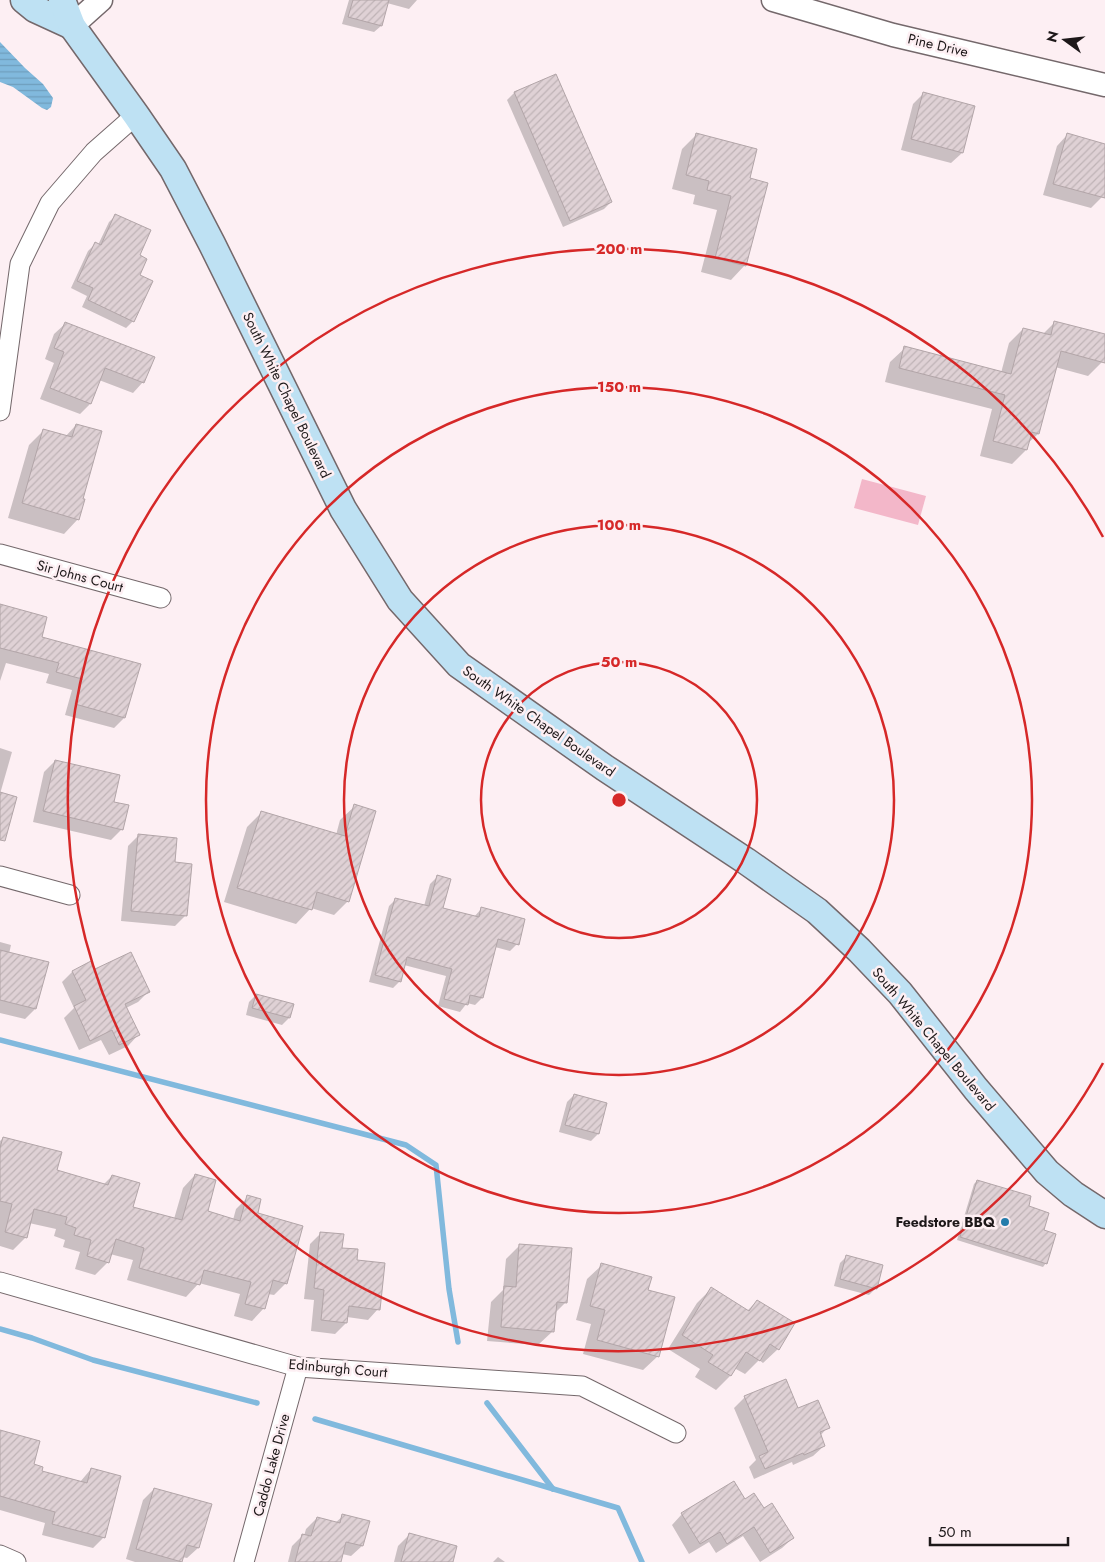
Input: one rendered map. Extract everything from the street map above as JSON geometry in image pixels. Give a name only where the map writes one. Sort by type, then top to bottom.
[{"type":"main road","name":"South White Chapel Boulevard","points":[[24,0],[35,9],[72,26]]},
{"type":"main road","name":"South White Chapel Boulevard","points":[[62,0],[72,26],[173,169],[343,509],[400,600],[459,665],[605,768],[750,864],[816,911],[859,950],[900,993],[981,1095],[1047,1172],[1073,1194],[1105,1215]]},
{"type":"street","points":[[72,26],[102,0]]},
{"type":"street","name":"Pine Drive","points":[[772,0],[893,34],[1105,85]]},
{"type":"street","points":[[0,411],[20,264],[50,203],[94,152],[136,115]]},
{"type":"street","name":"Sir Johns Court","points":[[0,554],[161,598]]},
{"type":"street","points":[[0,876],[70,895]]},
{"type":"street","name":"Edinburgh Court","points":[[0,1282],[298,1367],[582,1386],[676,1433]]},
{"type":"street","name":"Caddo Lake Drive","points":[[244,1562],[298,1367]]},
{"type":"street","points":[[0,1555],[16,1562]]},
{"type":"shaded area","points":[[862,479],[926,496],[918,525],[854,508]]},
{"type":"water","points":[[0,42],[43,84],[53,98],[51,107],[47,110],[13,87],[0,82]]},
{"type":"building","points":[[353,0],[389,0],[382,26],[348,17]]},
{"type":"building","points":[[556,74],[612,202],[570,221],[514,92]]},
{"type":"building","points":[[923,92],[975,106],[963,153],[911,139]]},
{"type":"building","points":[[696,133],[757,149],[750,178],[768,183],[746,266],[715,258],[731,196],[707,190],[709,181],[686,175]]},
{"type":"building","points":[[1067,133],[1105,144],[1105,198],[1053,184]]},
{"type":"building","points":[[115,214],[151,230],[140,255],[147,259],[140,275],[153,281],[134,322],[88,300],[93,288],[77,281],[95,242],[101,245]]},
{"type":"building","points":[[1054,321],[1105,334],[1105,363],[1061,351],[1039,434],[1032,432],[1027,450],[993,441],[1005,395],[899,368],[904,346],[1011,374],[1023,328],[1051,335]]},
{"type":"building","points":[[65,322],[155,357],[144,383],[105,368],[91,404],[50,388],[64,352],[54,348]]},
{"type":"building","points":[[76,424],[102,431],[79,520],[22,503],[43,429],[72,437]]},
{"type":"building","points":[[0,604],[47,617],[42,637],[141,664],[125,718],[75,704],[82,679],[56,672],[59,663],[0,648]]},
{"type":"building","points":[[55,760],[120,775],[114,802],[129,805],[123,830],[43,811]]},
{"type":"building","points":[[0,792],[17,797],[5,841],[0,840]]},
{"type":"building","points":[[354,804],[376,811],[349,902],[317,892],[312,910],[237,888],[261,811],[345,836]]},
{"type":"building","points":[[138,834],[177,838],[175,862],[192,864],[187,916],[131,911]]},
{"type":"building","points":[[437,875],[451,879],[443,908],[479,917],[481,907],[525,919],[519,945],[498,939],[483,998],[470,995],[468,1005],[444,999],[452,969],[407,957],[401,982],[375,975],[395,898],[429,906]]},
{"type":"building","points":[[0,950],[49,962],[36,1009],[0,1000]]},
{"type":"building","points":[[131,952],[150,992],[125,1004],[140,1035],[119,1045],[112,1030],[90,1041],[74,1006],[86,1000],[72,971],[91,961],[95,969]]},
{"type":"building","points":[[256,994],[294,1004],[290,1018],[252,1008]]},
{"type":"building","points":[[574,1094],[607,1103],[599,1134],[565,1125]]},
{"type":"building","points":[[3,1137],[62,1152],[57,1170],[108,1185],[112,1175],[140,1183],[133,1207],[182,1220],[195,1174],[216,1180],[208,1211],[240,1221],[247,1195],[261,1199],[258,1213],[303,1226],[287,1284],[273,1280],[265,1309],[245,1304],[251,1282],[204,1270],[200,1285],[139,1268],[144,1248],[116,1239],[109,1263],[87,1256],[91,1240],[74,1235],[76,1228],[65,1224],[67,1217],[34,1209],[27,1238],[5,1232],[12,1204],[0,1201],[0,1148]]},
{"type":"building","name":"Feedstore BBQ","points":[[977,1180],[1031,1196],[1029,1206],[1049,1213],[1044,1230],[1056,1234],[1047,1264],[960,1237]]},
{"type":"building","points":[[320,1232],[344,1234],[342,1248],[358,1249],[357,1260],[385,1263],[380,1310],[349,1306],[347,1323],[321,1320],[324,1290],[314,1288]]},
{"type":"building","points":[[519,1244],[572,1248],[567,1303],[557,1302],[554,1332],[501,1327],[504,1286],[516,1287]]},
{"type":"building","points":[[846,1255],[883,1265],[877,1289],[840,1279]]},
{"type":"building","points":[[601,1263],[652,1277],[648,1290],[675,1297],[659,1357],[597,1340],[605,1310],[590,1306]]},
{"type":"building","points":[[711,1287],[749,1311],[757,1300],[795,1323],[779,1350],[770,1344],[760,1361],[746,1352],[731,1376],[708,1362],[713,1355],[682,1335]]},
{"type":"building","points":[[786,1379],[798,1408],[818,1400],[830,1428],[820,1432],[825,1446],[765,1469],[759,1456],[768,1452],[744,1396]]},
{"type":"building","points":[[0,1430],[40,1441],[34,1464],[43,1467],[42,1471],[87,1483],[91,1468],[121,1476],[105,1538],[52,1524],[55,1512],[0,1496]]},
{"type":"building","points":[[734,1481],[745,1499],[754,1493],[764,1508],[772,1503],[794,1538],[770,1553],[754,1527],[727,1544],[720,1532],[700,1544],[681,1513]]},
{"type":"building","points":[[154,1488],[212,1504],[199,1548],[187,1545],[182,1562],[136,1549]]},
{"type":"building","points":[[342,1514],[370,1521],[363,1546],[346,1542],[341,1562],[295,1562],[302,1534],[311,1536],[317,1517],[340,1523]]},
{"type":"building","points":[[409,1533],[457,1546],[453,1562],[401,1562]]},
{"type":"waterway","points":[[0,1040],[406,1145],[436,1165],[449,1289],[458,1342]]},
{"type":"waterway","points":[[0,1329],[32,1338],[93,1360],[257,1403]]},
{"type":"waterway","points":[[487,1403],[553,1489]]},
{"type":"waterway","points":[[315,1419],[618,1508],[642,1562]]},
{"type":"place","name":"Feedstore BBQ","points":[[1005,1222]]}]
